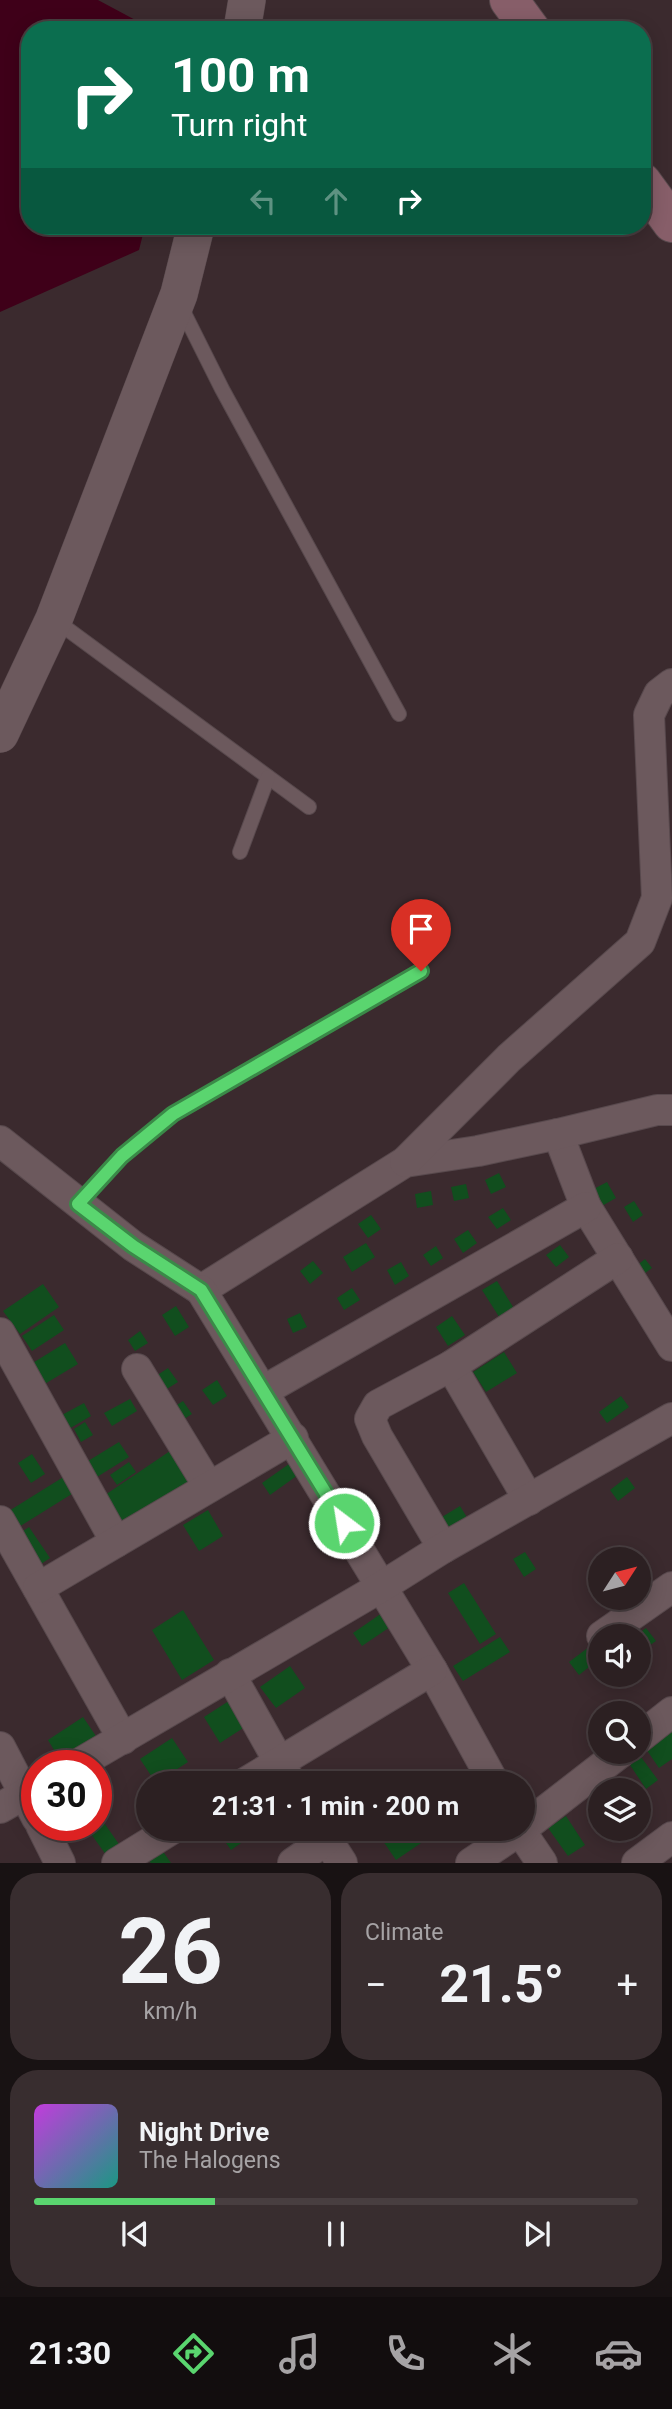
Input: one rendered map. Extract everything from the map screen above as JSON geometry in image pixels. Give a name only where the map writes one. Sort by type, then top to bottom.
[{"type":"main road","points":[[509,0],[524,21]]},
{"type":"main road","points":[[651,194],[672,223]]},
{"type":"street","points":[[244,21],[247,0]]},
{"type":"street","points":[[0,734],[54,619],[177,300],[193,235]]},
{"type":"street","points":[[201,1290],[405,1162],[509,1058],[640,942],[657,898],[649,715],[659,694],[672,684]]},
{"type":"street","points":[[405,1162],[478,1151],[657,1110],[672,1110]]},
{"type":"street","points":[[558,1134],[586,1207],[672,1346]]},
{"type":"street","points":[[0,1141],[133,1246],[201,1290],[432,1670],[487,1771]]},
{"type":"street","points":[[263,1391],[586,1207]]},
{"type":"street","points":[[443,1548],[377,1436],[370,1419],[378,1405],[451,1366],[618,1258]]},
{"type":"street","points":[[0,1333],[116,1542]]},
{"type":"street","points":[[451,1366],[529,1500]]},
{"type":"street","points":[[137,1369],[209,1487]]},
{"type":"street","points":[[103,1750],[382,1587],[443,1548],[672,1419]]},
{"type":"street","points":[[38,1588],[293,1438]]},
{"type":"street","points":[[0,1521],[123,1739]]},
{"type":"street","points":[[619,1624],[672,1587]]},
{"type":"street","points":[[288,1771],[432,1670]]},
{"type":"street","points":[[230,1674],[284,1771]]},
{"type":"street","points":[[651,1729],[672,1712]]},
{"type":"street","points":[[0,1747],[21,1795]]},
{"type":"street","points":[[535,1818],[605,1764]]},
{"type":"street","points":[[637,1863],[672,1837]]},
{"type":"street","points":[[49,1841],[61,1863]]},
{"type":"street","points":[[117,1863],[153,1841]]},
{"type":"street","points":[[471,1863],[503,1841]]},
{"type":"street","points":[[528,1841],[542,1863]]},
{"type":"street","points":[[293,1863],[329,1844]]},
{"type":"lane","points":[[177,300],[222,389],[399,714]]},
{"type":"lane","points":[[54,619],[309,807]]},
{"type":"lane","points":[[240,852],[268,778]]},
{"type":"lane","points":[[78,1204],[122,1156],[173,1114],[421,971]]},
{"type":"shaded area","points":[[0,0],[98,0],[137,21],[21,21],[21,235],[143,235],[139,250],[0,312]]},
{"type":"building","points":[[499,1173],[506,1187],[491,1194],[485,1180]]},
{"type":"building","points":[[607,1182],[616,1198],[600,1207],[590,1191]]},
{"type":"building","points":[[466,1184],[469,1198],[454,1201],[451,1187]]},
{"type":"building","points":[[431,1191],[433,1205],[417,1208],[415,1194]]},
{"type":"building","points":[[634,1201],[643,1215],[633,1222],[624,1207]]},
{"type":"building","points":[[503,1208],[511,1220],[497,1229],[488,1217]]},
{"type":"building","points":[[371,1215],[381,1229],[368,1238],[358,1224]]},
{"type":"building","points":[[468,1230],[477,1243],[463,1253],[454,1239]]},
{"type":"building","points":[[366,1243],[375,1257],[352,1272],[343,1257]]},
{"type":"building","points":[[560,1245],[569,1257],[556,1267],[546,1255]]},
{"type":"building","points":[[436,1246],[443,1258],[431,1266],[423,1255]]},
{"type":"building","points":[[645,1259],[652,1268],[641,1276],[635,1267]]},
{"type":"building","points":[[313,1261],[323,1273],[310,1284],[300,1271]]},
{"type":"building","points":[[401,1262],[409,1276],[395,1285],[387,1270]]},
{"type":"building","points":[[497,1281],[518,1315],[503,1323],[482,1290]]},
{"type":"building","points":[[43,1284],[59,1307],[20,1334],[3,1311]]},
{"type":"building","points":[[352,1288],[360,1300],[344,1310],[337,1298]]},
{"type":"building","points":[[176,1306],[189,1327],[175,1336],[162,1315]]},
{"type":"building","points":[[300,1313],[307,1327],[293,1333],[287,1319]]},
{"type":"building","points":[[54,1315],[64,1330],[32,1351],[22,1336]]},
{"type":"building","points":[[452,1316],[465,1335],[448,1346],[436,1327]]},
{"type":"building","points":[[140,1331],[148,1343],[135,1351],[128,1340]]},
{"type":"building","points":[[65,1343],[78,1364],[43,1385],[31,1364]]},
{"type":"building","points":[[504,1352],[517,1373],[486,1392],[473,1372]]},
{"type":"building","points":[[168,1368],[178,1382],[162,1392],[153,1378]]},
{"type":"building","points":[[217,1380],[227,1396],[213,1405],[202,1390]]},
{"type":"building","points":[[621,1396],[629,1407],[607,1423],[599,1412]]},
{"type":"building","points":[[130,1399],[137,1411],[112,1426],[104,1413]]},
{"type":"building","points":[[183,1401],[192,1414],[181,1421],[172,1408]]},
{"type":"building","points":[[84,1403],[91,1416],[67,1430],[60,1416]]},
{"type":"building","points":[[85,1422],[93,1435],[81,1442],[74,1429]]},
{"type":"building","points":[[119,1442],[129,1457],[97,1477],[88,1461]]},
{"type":"building","points":[[170,1451],[193,1483],[127,1528],[105,1495]]},
{"type":"building","points":[[32,1454],[45,1474],[31,1483],[18,1463]]},
{"type":"building","points":[[129,1462],[136,1472],[117,1485],[110,1475]]},
{"type":"building","points":[[289,1464],[298,1475],[270,1495],[262,1483]]},
{"type":"building","points":[[65,1476],[75,1492],[14,1530],[4,1514]]},
{"type":"building","points":[[627,1477],[635,1488],[618,1501],[610,1490]]},
{"type":"building","points":[[460,1506],[471,1524],[448,1538],[437,1520]]},
{"type":"building","points":[[208,1510],[223,1536],[199,1551],[183,1525]]},
{"type":"building","points":[[29,1527],[50,1558],[38,1566],[17,1535]]},
{"type":"building","points":[[525,1552],[536,1569],[524,1577],[513,1559]]},
{"type":"building","points":[[464,1583],[496,1634],[480,1644],[448,1593]]},
{"type":"building","points":[[183,1610],[214,1660],[182,1680],[152,1630]]},
{"type":"building","points":[[382,1613],[390,1627],[362,1646],[353,1633]]},
{"type":"building","points":[[500,1637],[510,1652],[463,1681],[453,1666]]},
{"type":"building","points":[[588,1648],[588,1668],[579,1675],[569,1662]]},
{"type":"building","points":[[290,1666],[305,1688],[276,1708],[260,1687]]},
{"type":"building","points":[[235,1697],[251,1723],[220,1743],[204,1717]]},
{"type":"building","points":[[83,1717],[96,1736],[75,1750],[54,1750],[48,1740]]},
{"type":"building","points":[[672,1731],[672,1759],[659,1768],[651,1756],[651,1746]]},
{"type":"building","points":[[172,1738],[188,1762],[174,1771],[148,1771],[140,1759]]},
{"type":"building","points":[[646,1764],[658,1780],[651,1785],[651,1778],[639,1778],[630,1765]]},
{"type":"building","points":[[566,1816],[585,1845],[568,1856],[548,1828]]},
{"type":"building","points":[[112,1834],[123,1850],[109,1859],[96,1841],[112,1841]]},
{"type":"building","points":[[225,1841],[244,1841],[231,1850]]},
{"type":"building","points":[[383,1841],[424,1841],[396,1860]]},
{"type":"building","points":[[162,1850],[171,1863],[151,1863],[148,1860]]},
{"type":"route","points":[[344,1523],[201,1290],[133,1246],[78,1204],[122,1156],[173,1114],[421,971]]}]
